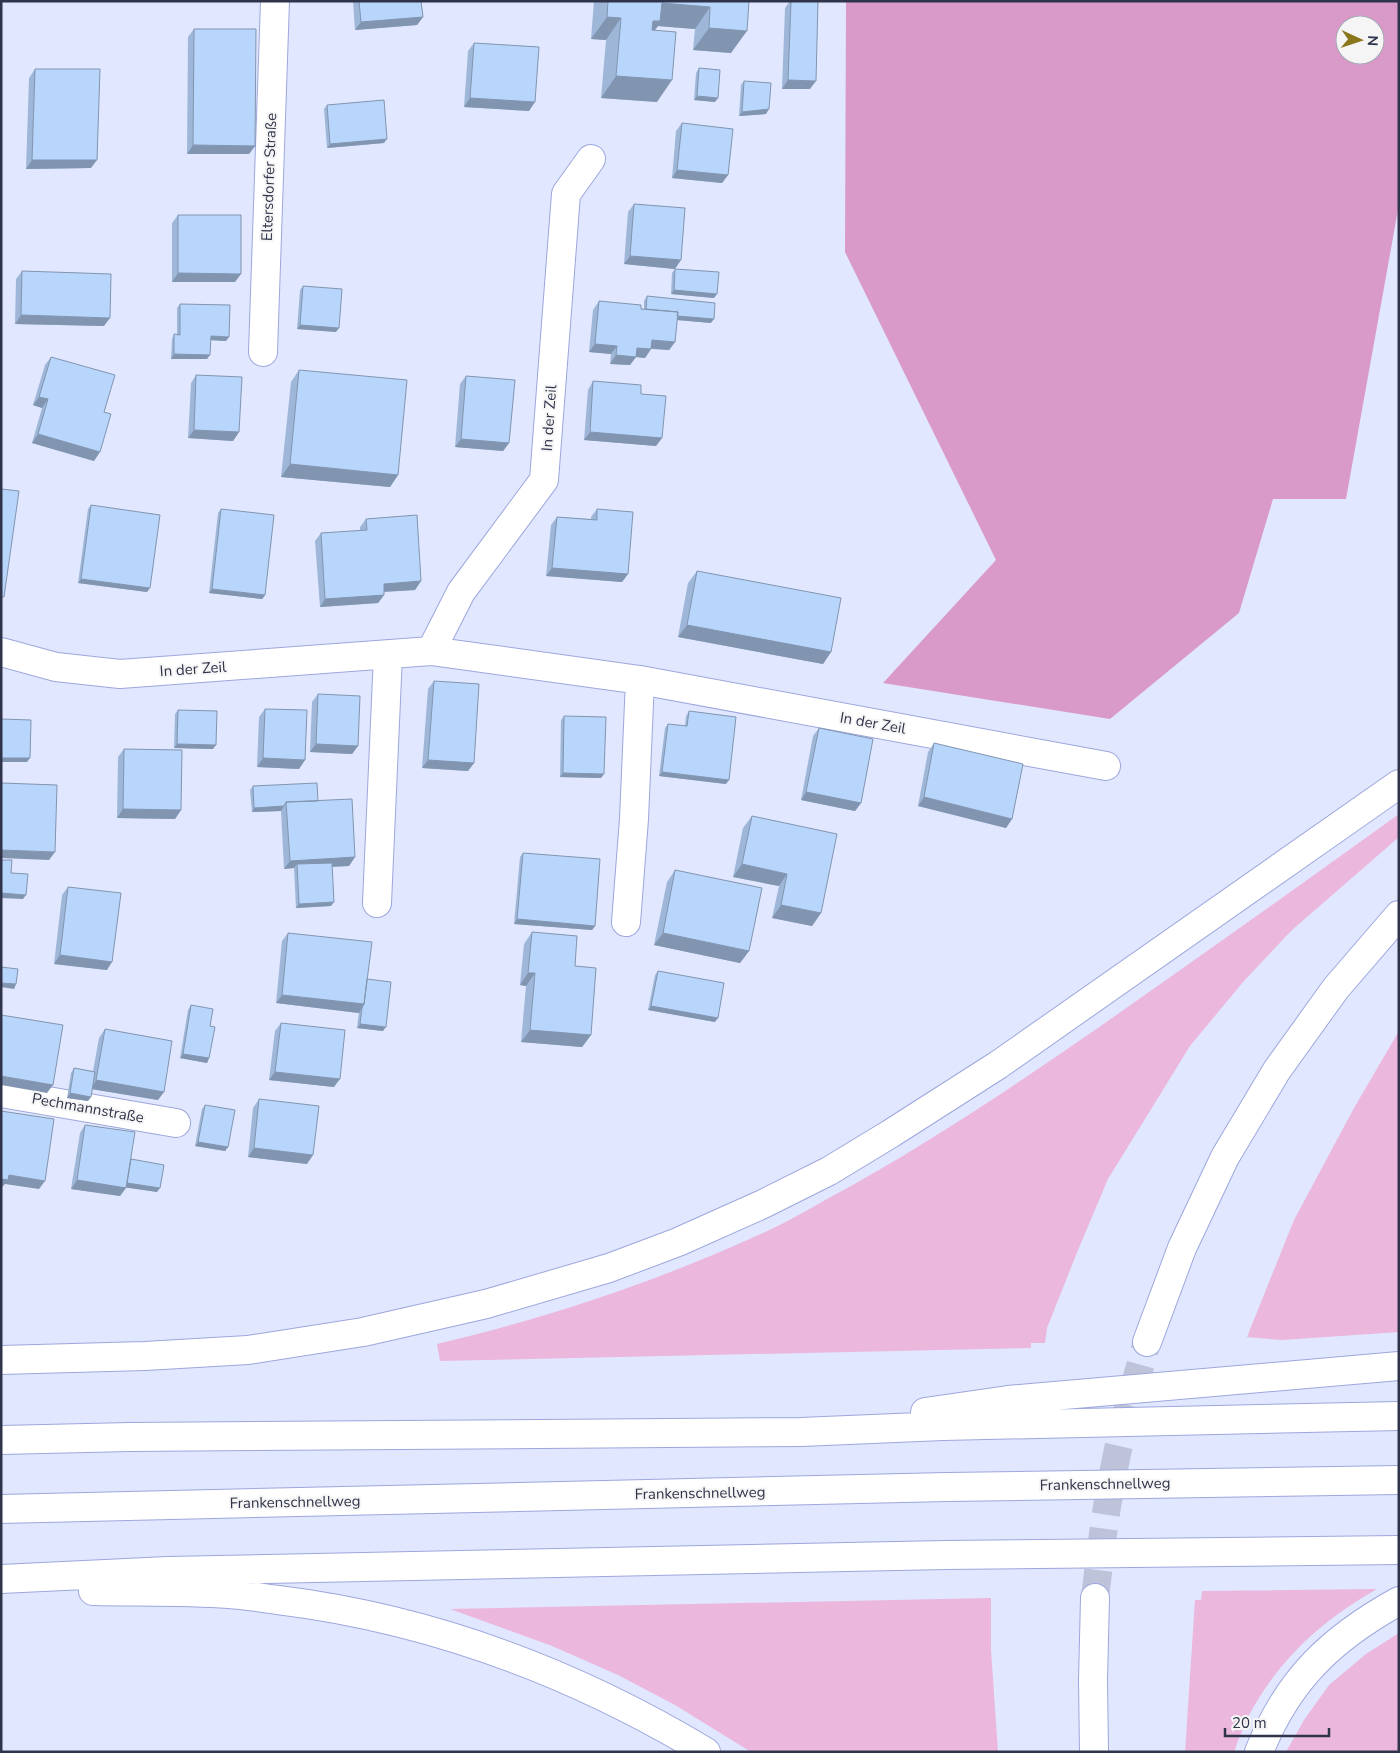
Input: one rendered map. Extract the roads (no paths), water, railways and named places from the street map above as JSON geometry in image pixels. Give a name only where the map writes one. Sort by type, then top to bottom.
[{"type":"main road","name":"Eltersdorfer Straße","points":[[264,352],[275,1]]},
{"type":"main road","name":"In der Zeil","points":[[431,651],[460,592],[544,480],[566,194],[592,159]]},
{"type":"main road","name":"In der Zeil","points":[[1,652],[56,667],[120,674],[431,651],[640,680],[1106,766]]},
{"type":"main road","points":[[377,903],[388,655]]},
{"type":"main road","points":[[626,922],[634,819],[640,680]]},
{"type":"main road","points":[[1,1360],[145,1356],[248,1350],[363,1332],[486,1304],[609,1268],[678,1242],[820,1175],[890,1134],[998,1065],[1399,784]]},
{"type":"main road","points":[[1147,1342],[1182,1248],[1225,1157],[1277,1070],[1336,988],[1399,915]]},
{"type":"main road","name":"Pechmannstraße","points":[[1,1093],[176,1123]]},
{"type":"main road","points":[[801,1432],[1008,1400],[1399,1366]]},
{"type":"main road","points":[[1,1440],[130,1437],[801,1432],[943,1426],[1399,1416]]},
{"type":"main road","name":"Frankenschnellweg","points":[[1,1509],[947,1487],[1399,1480]]},
{"type":"main road","points":[[1,1578],[208,1570],[935,1556],[1399,1550]]},
{"type":"main road","points":[[1,1586],[82,1591],[229,1594],[303,1603],[375,1616],[442,1633],[521,1660],[582,1685],[658,1723],[706,1752]]},
{"type":"main road","points":[[1094,1752],[1095,1598]]},
{"type":"main road","points":[[1259,1752],[1267,1732],[1286,1698],[1309,1668],[1336,1641],[1367,1618],[1399,1601]]},
{"type":"tunnel","points":[[1095,1598],[1105,1517],[1117,1453],[1147,1342]]}]
